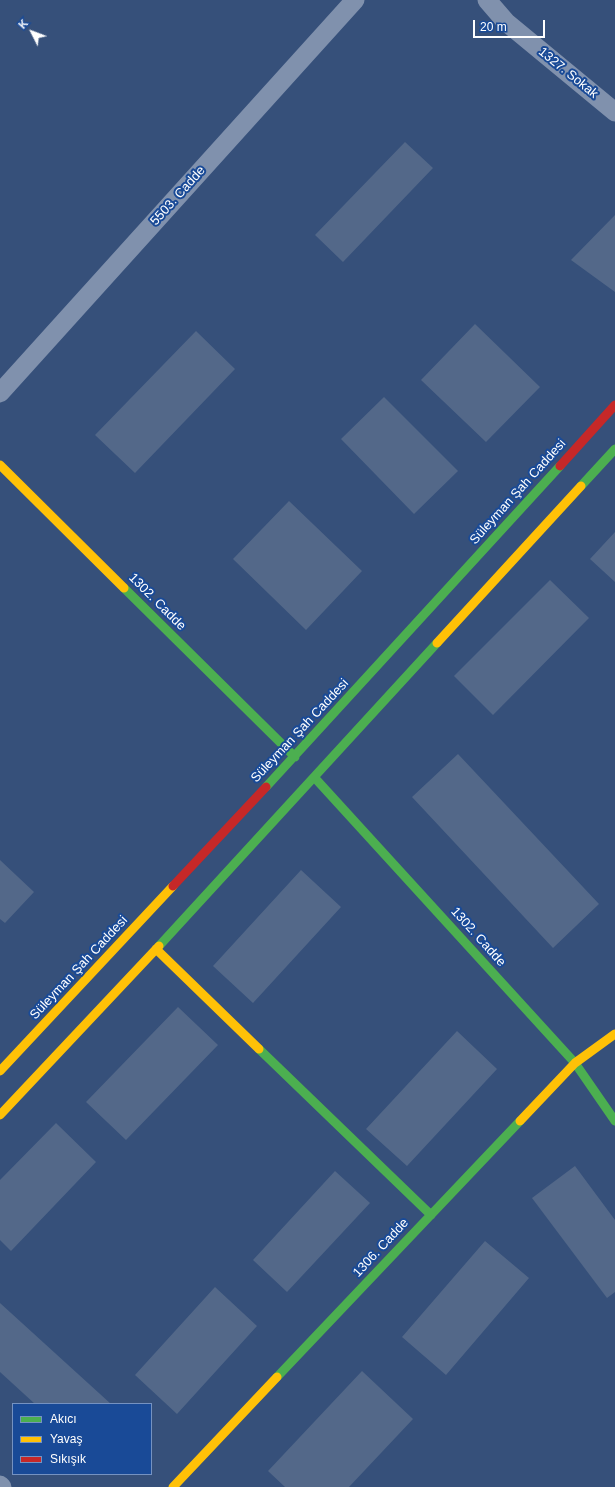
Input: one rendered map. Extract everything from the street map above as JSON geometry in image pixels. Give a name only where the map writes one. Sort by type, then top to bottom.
[{"type":"street","name":"5503. Cadde","points":[[0,393],[355,0]]},
{"type":"street","name":"1327. Sokak","points":[[487,0],[506,22],[615,112]]},
{"type":"street","name":"Süleyman Şah Caddesi","points":[[0,1071],[295,757],[615,405]]},
{"type":"street","points":[[0,1116],[156,949],[615,449]]},
{"type":"street","name":"1302. Cadde","points":[[0,465],[295,757]]},
{"type":"street","name":"1302. Cadde","points":[[314,777],[575,1063],[615,1121]]},
{"type":"street","points":[[156,949],[431,1215]]},
{"type":"street","name":"1306. Cadde","points":[[173,1487],[575,1063],[615,1034]]},
{"type":"building","points":[[405,142],[433,168],[343,262],[315,235]]},
{"type":"building","points":[[615,215],[615,292],[571,260]]},
{"type":"building","points":[[475,324],[540,387],[486,442],[421,380]]},
{"type":"building","points":[[196,331],[235,369],[135,473],[95,435]]},
{"type":"building","points":[[384,397],[458,471],[414,514],[341,439]]},
{"type":"building","points":[[289,501],[362,571],[306,630],[233,559]]},
{"type":"building","points":[[615,532],[615,582],[590,559]]},
{"type":"building","points":[[550,580],[589,618],[493,715],[454,676]]},
{"type":"building","points":[[458,754],[599,904],[553,948],[412,797]]},
{"type":"building","points":[[0,860],[34,892],[5,923],[0,919]]},
{"type":"building","points":[[301,870],[341,907],[253,1003],[213,966]]},
{"type":"building","points":[[178,1007],[218,1045],[126,1140],[86,1102]]},
{"type":"building","points":[[457,1031],[497,1069],[407,1166],[366,1129]]},
{"type":"building","points":[[56,1123],[96,1162],[11,1251],[0,1240],[0,1180]]},
{"type":"building","points":[[575,1166],[615,1220],[615,1292],[607,1298],[532,1198]]},
{"type":"building","points":[[335,1171],[370,1203],[287,1292],[253,1260]]},
{"type":"building","points":[[485,1241],[529,1278],[446,1375],[402,1337]]},
{"type":"building","points":[[215,1287],[257,1326],[177,1414],[135,1375]]},
{"type":"building","points":[[0,1303],[110,1403],[34,1403],[0,1372]]},
{"type":"building","points":[[362,1371],[413,1419],[349,1487],[285,1487],[268,1471]]},
{"type":"traffic: fast","points":[[581,486],[615,449]]},
{"type":"traffic: fast","points":[[266,787],[560,466]]},
{"type":"traffic: fast","points":[[124,588],[295,757]]},
{"type":"traffic: fast","points":[[159,946],[437,643]]},
{"type":"traffic: fast","points":[[314,777],[575,1063],[615,1121]]},
{"type":"traffic: fast","points":[[259,1049],[431,1215]]},
{"type":"traffic: fast","points":[[277,1377],[520,1121]]},
{"type":"traffic: slow","points":[[0,465],[124,588]]},
{"type":"traffic: slow","points":[[437,643],[581,486]]},
{"type":"traffic: slow","points":[[0,1071],[173,886]]},
{"type":"traffic: slow","points":[[0,1115],[159,946]]},
{"type":"traffic: slow","points":[[156,949],[259,1049]]},
{"type":"traffic: slow","points":[[520,1121],[575,1063],[615,1034]]},
{"type":"traffic: slow","points":[[173,1487],[277,1377]]},
{"type":"traffic: jam","points":[[560,466],[615,405]]},
{"type":"traffic: jam","points":[[173,886],[266,787]]}]
